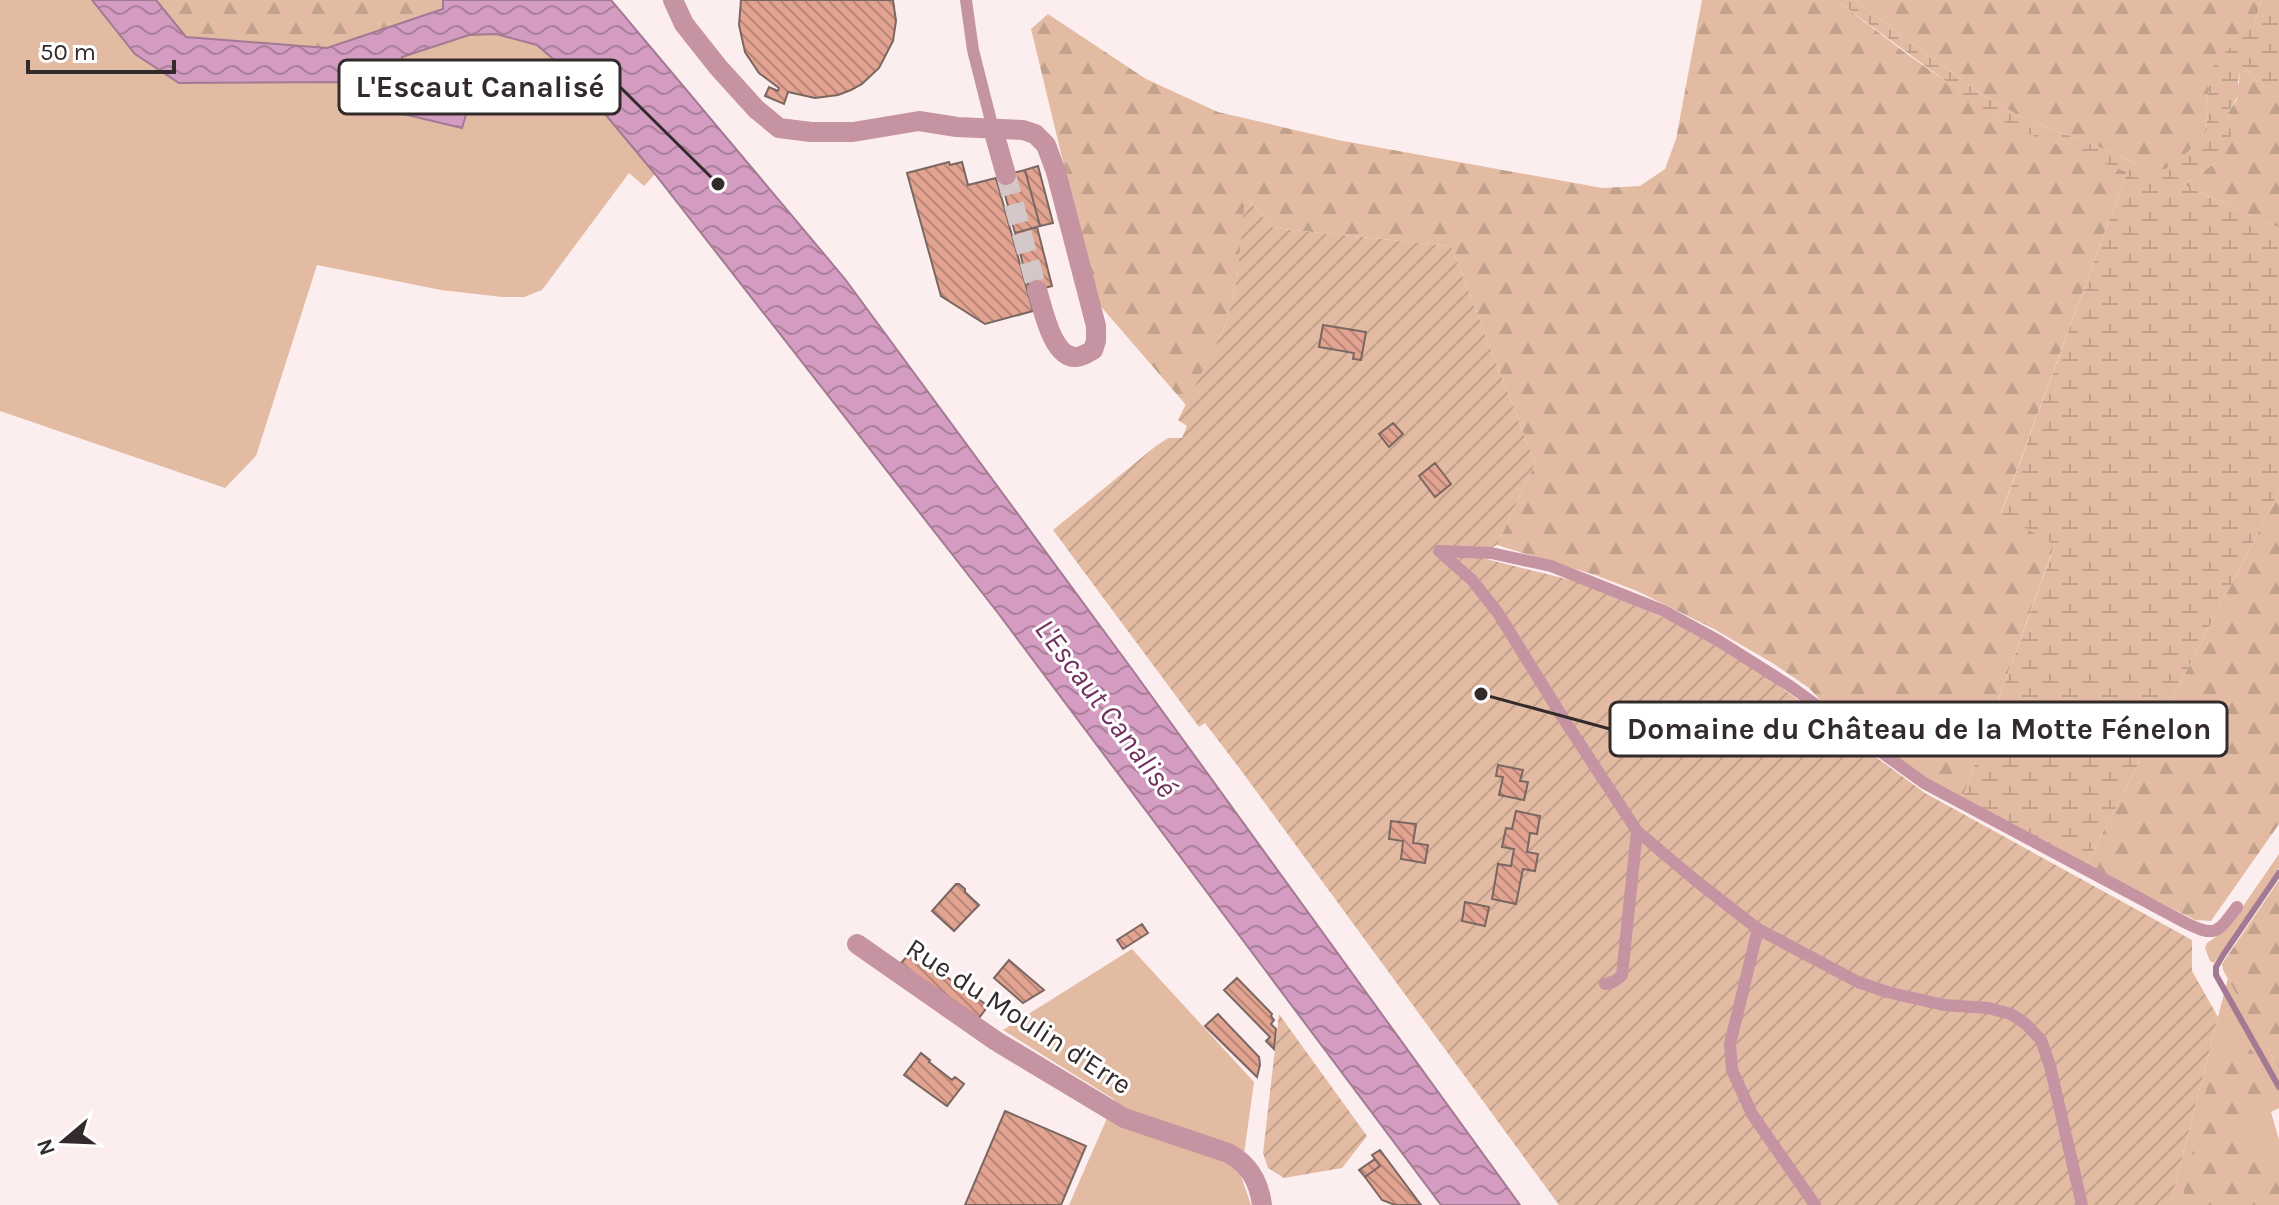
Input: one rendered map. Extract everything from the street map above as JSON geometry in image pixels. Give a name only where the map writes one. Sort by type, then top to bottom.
[{"type":"street","points":[[673,0],[684,24],[718,67],[756,109],[779,128],[853,132],[919,121],[1023,130],[1035,134],[1046,145],[1056,172],[1096,326],[1093,350],[1076,357],[1059,349],[1053,340],[1037,290]]},
{"type":"street","points":[[993,129],[1006,175]]},
{"type":"street","name":"Rue du Moulin d'Erre","points":[[857,944],[996,1041],[1124,1118],[1228,1153],[1243,1161],[1259,1186],[1262,1205]]},
{"type":"lane","points":[[966,0],[973,50],[993,129]]},
{"type":"lane","points":[[2082,1205],[2050,1066],[2041,1040],[2026,1024],[2011,1014],[1988,1008],[1944,1005],[1858,982],[1758,929],[1695,880],[1637,831],[1498,613],[1472,580],[1439,551],[1491,553],[1551,566],[1664,611],[1790,686],[1924,783],[2186,923],[2206,933],[2213,932],[2237,907]]},
{"type":"lane","points":[[1605,984],[1622,975],[1637,831]]},
{"type":"lane","points":[[1758,929],[1730,1044],[1732,1070],[1752,1114],[1815,1205]]},
{"type":"green space","points":[[0,0],[92,0],[135,54],[378,84],[404,93],[400,113],[461,128],[399,67],[402,57],[469,35],[496,34],[537,45],[576,79],[655,174],[644,186],[629,173],[542,290],[524,297],[441,290],[317,265],[256,456],[225,488],[0,411]]},
{"type":"green space","points":[[156,0],[443,0],[443,9],[327,48],[186,37]]},
{"type":"green space","points":[[1702,0],[1836,0],[1998,118],[2127,172],[2001,513],[2055,544],[1962,799],[1928,780],[1834,715],[1809,688],[1774,664],[1714,629],[1637,591],[1497,545],[1535,463],[1451,246],[1273,228],[1246,197],[1237,279],[1227,322],[1186,405],[1097,302],[1031,29],[1048,14],[1146,79],[1218,112],[1338,140],[1602,188],[1640,186],[1665,169],[1676,139]]},
{"type":"green space","points":[[1836,0],[1855,0],[1984,96],[2023,118],[2148,169],[2166,169],[2188,152],[2207,130],[2209,90],[2206,79],[2217,60],[2254,26],[2261,0],[2279,0],[2279,98],[2248,70],[2240,73],[2240,92],[2228,113],[2231,134],[2228,148],[2219,160],[2184,185],[2279,228],[2279,492],[2086,865],[1962,799],[2055,545],[2001,514],[2127,172],[2014,128]]},
{"type":"green space","points":[[1855,0],[2261,0],[2254,26],[2209,90],[2207,130],[2188,152],[2166,169],[2148,169],[2023,118],[1984,96]]},
{"type":"green space","points":[[2248,70],[2279,98],[2279,228],[2184,185],[2219,160],[2229,121],[2228,113],[2237,99],[2240,73]]},
{"type":"green space","points":[[1245,196],[1273,228],[1451,246],[1535,463],[1497,545],[1474,556],[1583,583],[1676,623],[1742,659],[1925,793],[2192,940],[2192,971],[2218,1017],[2170,1205],[1559,1205],[1240,769],[1205,723],[1199,727],[1053,530],[1156,446],[1168,438],[1182,438],[1187,426],[1178,420],[1227,322],[1237,279]]},
{"type":"green space","points":[[2279,492],[2279,824],[2211,921],[2195,920],[2086,865]]},
{"type":"green space","points":[[2279,854],[2279,868],[2214,963],[2210,961],[2205,948],[2207,943],[2228,928]]},
{"type":"green space","points":[[2279,880],[2279,1069],[2222,964]]},
{"type":"green space","points":[[1132,949],[1254,1082],[1241,1176],[1251,1205],[1069,1205],[1115,1100],[1003,1030]]},
{"type":"green space","points":[[2228,978],[2279,1069],[2279,1108],[2271,1112],[2279,1140],[2279,1205],[2170,1205]]},
{"type":"green space","points":[[1279,1014],[1367,1136],[1342,1168],[1284,1178],[1268,1168],[1263,1153]]},
{"type":"green space","points":[[2229,1035],[2237,1037],[2250,1049],[2275,1092],[2277,1100],[2267,1108],[2250,1112],[2247,1125],[2249,1147],[2279,1170],[2279,1205],[2181,1205],[2210,1072],[2222,1038]]},
{"type":"water","points":[[92,0],[156,0],[186,37],[327,48],[443,9],[443,0],[611,0],[845,279],[1520,1205],[1441,1205],[998,613],[655,174],[576,79],[537,45],[496,34],[469,35],[402,57],[400,67],[474,88],[462,128],[399,113],[404,93],[378,84],[179,83],[135,54]]},
{"type":"building","points":[[741,0],[893,0],[896,21],[893,41],[879,68],[862,84],[838,95],[815,98],[788,92],[784,104],[765,96],[769,87],[778,91],[779,88],[759,73],[745,52],[739,25]]},
{"type":"building","points":[[949,162],[950,165],[962,162],[968,185],[996,178],[1033,311],[985,324],[941,296],[907,173]]},
{"type":"building","points":[[1038,166],[1053,223],[1040,226],[1025,170]]},
{"type":"building","points":[[1025,170],[1040,226],[1015,233],[1000,176]]},
{"type":"building","points":[[1037,227],[1052,286],[1030,292],[1015,233]]},
{"type":"building","points":[[1323,325],[1366,332],[1361,360],[1353,359],[1354,353],[1319,347]]},
{"type":"building","points":[[1393,423],[1403,434],[1389,447],[1379,434]]},
{"type":"building","points":[[1435,463],[1451,484],[1435,497],[1419,476]]},
{"type":"building","points":[[1498,765],[1523,770],[1520,781],[1528,782],[1524,800],[1499,795],[1503,777],[1496,776]]},
{"type":"building","points":[[1516,811],[1540,816],[1537,834],[1530,833],[1527,852],[1538,854],[1535,871],[1523,869],[1516,904],[1492,899],[1498,864],[1511,866],[1514,849],[1502,847],[1506,828],[1512,829]]},
{"type":"building","points":[[1391,821],[1416,824],[1413,843],[1428,845],[1425,863],[1401,859],[1403,841],[1389,839]]},
{"type":"building","points":[[956,884],[979,905],[954,931],[932,911]]},
{"type":"building","points":[[1465,902],[1489,907],[1485,926],[1462,921]]},
{"type":"building","points":[[1142,924],[1148,933],[1123,949],[1117,940]]},
{"type":"building","points":[[911,952],[988,1006],[979,1018],[900,964]]},
{"type":"building","points":[[1009,960],[1044,990],[1023,1003],[994,978]]},
{"type":"building","points":[[1237,978],[1272,1014],[1274,1020],[1271,1024],[1276,1029],[1274,1049],[1266,1041],[1270,1037],[1224,990]]},
{"type":"building","points":[[1218,1014],[1259,1057],[1257,1077],[1205,1026]]},
{"type":"building","points":[[921,1053],[952,1080],[955,1077],[964,1084],[947,1106],[904,1075]]},
{"type":"building","points":[[1005,1111],[1086,1146],[1061,1205],[965,1205]]},
{"type":"building","points":[[1380,1150],[1421,1205],[1395,1205],[1382,1200],[1365,1177],[1380,1166],[1372,1155]]},
{"type":"building","points":[[1375,1159],[1380,1166],[1365,1177],[1359,1170]]},
{"type":"waterway","points":[[2279,873],[2216,967],[2216,975],[2279,1087]]},
{"type":"tunnel","points":[[1006,175],[1037,290]]},
{"type":"place","name":"L'Escaut Canalisé","points":[[718,184]]},
{"type":"place","name":"Domaine du Château de la Motte Fénelon","points":[[1481,694]]}]
